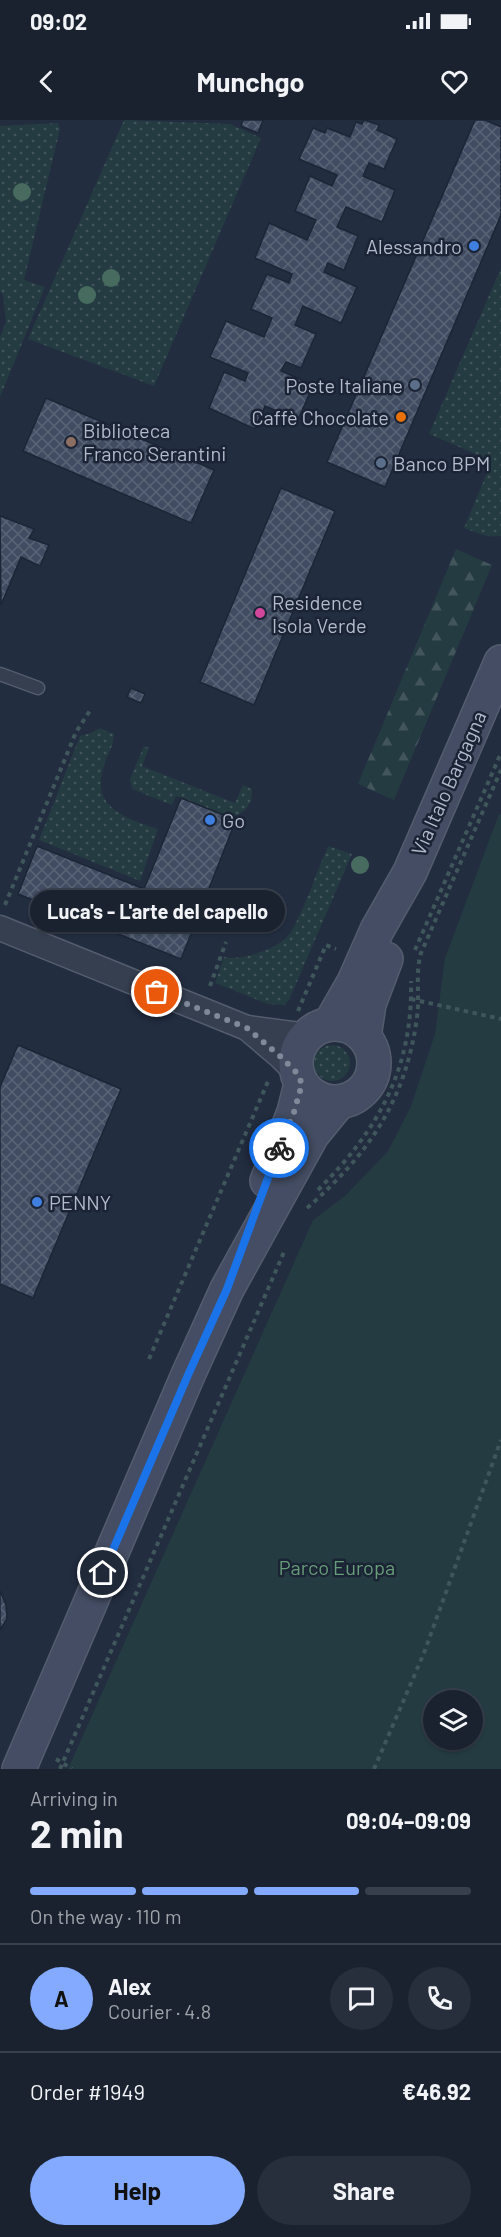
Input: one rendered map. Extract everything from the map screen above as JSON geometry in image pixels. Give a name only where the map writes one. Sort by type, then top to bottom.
[{"type":"street","name":"Via Italo Bargagna","points":[[311,1025],[354,982],[377,930],[410,872],[501,662]]},
{"type":"street","name":"Via Italo Bargagna","points":[[364,1037],[369,1004],[393,939],[410,872]]},
{"type":"street","points":[[2,919],[247,1028],[280,1056],[290,1077],[294,1112],[227,1289],[183,1386],[19,1769]]},
{"type":"street","points":[[227,1289],[305,1147],[324,1118],[339,1102],[358,1095],[364,1089],[371,1075],[373,1059],[364,1037],[348,1027],[311,1025],[247,1028]]},
{"type":"street","points":[[290,1077],[297,1053],[311,1025]]},
{"type":"street","points":[[290,1077],[319,1099],[339,1102]]},
{"type":"lane","points":[[0,674],[38,688]]},
{"type":"path","points":[[2,919],[76,732],[91,709]]},
{"type":"path","points":[[414,953],[501,753]]},
{"type":"path","points":[[303,1212],[354,1163],[384,1121],[399,1088],[410,1055],[419,1001],[421,953],[501,770]]},
{"type":"path","points":[[207,993],[226,942]]},
{"type":"path","points":[[311,1025],[326,945]]},
{"type":"path","points":[[310,1196],[344,1163],[373,1125],[392,1087],[403,1051],[411,999],[411,971]]},
{"type":"path","points":[[411,999],[501,1019]]},
{"type":"path","points":[[149,1359],[249,1121],[290,1077]]},
{"type":"path","points":[[60,1769],[286,1248]]},
{"type":"path","points":[[374,1769],[424,1653],[501,1440]]},
{"type":"path","points":[[51,1769],[60,1748]]},
{"type":"path","points":[[56,1759],[72,1769]]},
{"type":"green space","points":[[124,120],[230,124],[261,138],[154,386],[28,339]]},
{"type":"green space","points":[[58,123],[60,129],[24,280],[45,287],[0,397],[0,337],[6,322],[3,295],[0,291],[0,126]]},
{"type":"green space","points":[[501,268],[501,536],[491,536],[464,528],[492,461],[429,434]]},
{"type":"green space","points":[[456,549],[492,565],[394,800],[358,784]]},
{"type":"green space","points":[[100,728],[114,734],[101,783],[102,794],[107,803],[125,816],[158,829],[140,881],[39,840],[80,736]]},
{"type":"green space","points":[[144,746],[149,748],[142,766],[235,803],[243,785],[252,789],[249,804],[243,812],[228,817],[176,796],[172,805],[132,789],[130,779]]},
{"type":"green space","name":"Parco Europa","points":[[499,814],[501,815],[501,1769],[68,1769],[313,1220],[346,1195],[388,1151],[411,1106],[435,1034],[445,958]]},
{"type":"green space","points":[[328,846],[352,854],[289,1000],[284,1005],[268,1004],[215,983],[224,957],[241,957],[261,952],[279,943],[291,932]]},
{"type":"green space","points":[[332,1045],[344,1051],[350,1063],[344,1075],[332,1081],[320,1075],[314,1063],[320,1051]]},
{"type":"building","points":[[243,120],[263,120],[258,133],[241,126]]},
{"type":"building","points":[[364,120],[379,125],[377,130],[397,139],[384,169],[369,163],[363,176],[395,190],[382,222],[346,207],[337,227],[358,236],[344,270],[328,263],[324,272],[357,287],[341,323],[303,306],[295,325],[316,334],[301,368],[286,362],[281,371],[313,385],[298,420],[265,406],[255,429],[209,408],[224,372],[245,381],[248,373],[210,357],[226,321],[264,337],[272,318],[251,309],[267,274],[289,283],[292,274],[255,258],[269,223],[307,240],[316,220],[295,211],[310,176],[332,186],[337,175],[299,159],[313,128],[325,133],[327,128],[350,137],[356,122],[362,124]]},
{"type":"building","points":[[475,120],[485,120],[501,127],[501,215],[385,487],[327,462]]},
{"type":"building","points":[[46,398],[214,470],[191,523],[23,451]]},
{"type":"building","name":"Residence Isola Verde","points":[[281,488],[335,511],[254,705],[200,682]]},
{"type":"building","points":[[0,516],[34,529],[29,538],[49,545],[40,566],[21,557],[1,605]]},
{"type":"building","points":[[131,688],[145,694],[141,703],[127,697]]},
{"type":"building","points":[[181,798],[236,820],[181,959],[18,894],[37,846],[144,889]]},
{"type":"building","name":"PENNY","points":[[18,1045],[121,1089],[33,1298],[0,1284],[0,1087]]},
{"type":"building","points":[[0,1591],[6,1605],[7,1619],[0,1630]]},
{"type":"way so far","points":[[157,992],[247,1028],[297,1073],[302,1084],[294,1112],[279,1148]]},
{"type":"place","name":"Alessandro","points":[[474,246]]},
{"type":"place","name":"Poste Italiane","points":[[415,385]]},
{"type":"place","name":"Caffè Chocolate","points":[[401,417]]},
{"type":"place","name":"Biblioteca Franco Serantini","points":[[71,442]]},
{"type":"place","name":"Banco BPM","points":[[381,463]]},
{"type":"place","name":"Residence Isola Verde","points":[[260,613]]},
{"type":"place","name":"Go","points":[[210,820]]},
{"type":"place","name":"Luca's - L'arte del capello","points":[[157,992]]},
{"type":"place","name":"PENNY","points":[[37,1202]]},
{"type":"route","points":[[103,1573],[227,1289],[279,1148]]}]
